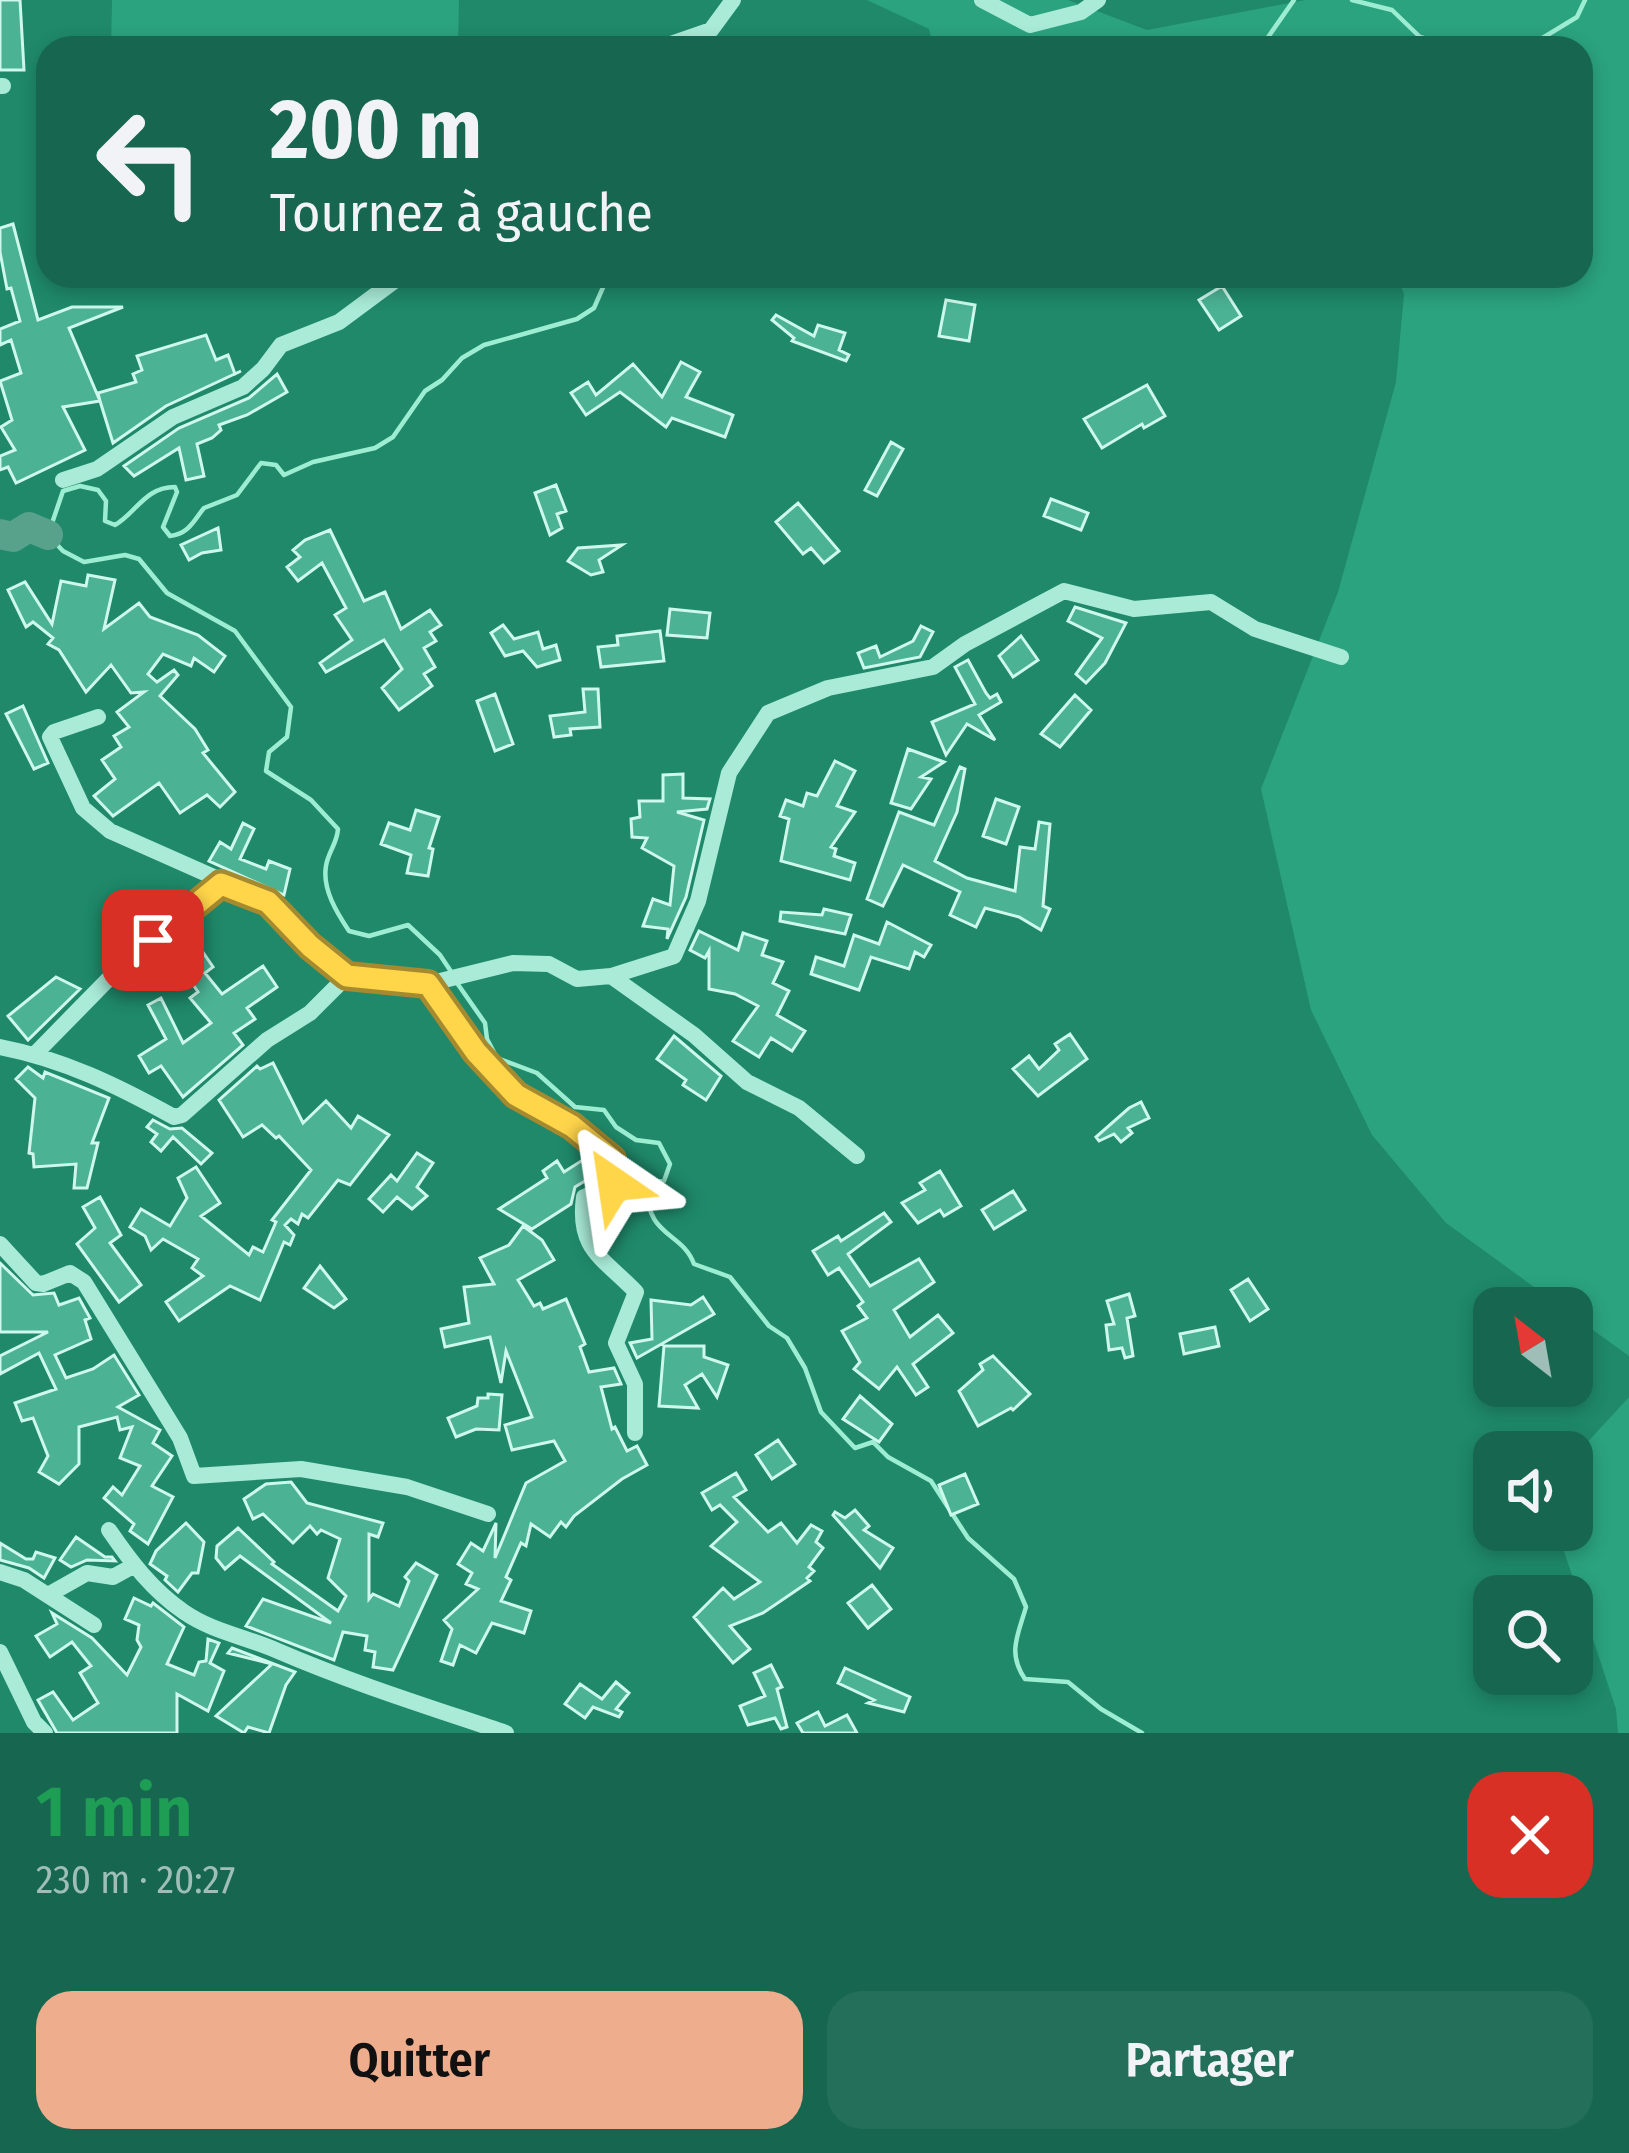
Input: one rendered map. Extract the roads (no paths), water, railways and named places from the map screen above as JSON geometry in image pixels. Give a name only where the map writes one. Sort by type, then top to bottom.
[{"type":"street","points":[[694,36],[712,30],[734,0]]},
{"type":"street","points":[[982,0],[1030,25],[1081,12],[1098,0]]},
{"type":"street","points":[[63,480],[97,470],[173,417],[243,387],[281,345],[339,322],[385,288]]},
{"type":"street","points":[[98,717],[50,737],[83,808],[110,831],[268,902],[347,976],[433,982],[513,962],[549,964],[577,979],[611,976],[674,956],[698,901],[729,773],[768,713],[784,703],[828,688],[933,667],[965,644],[1064,591],[1134,609],[1211,602],[1255,629],[1341,657]]},
{"type":"street","points":[[35,1054],[132,956],[221,884]]},
{"type":"street","points":[[0,1047],[94,1075],[174,1117],[267,1040],[310,1013],[347,976]]},
{"type":"street","points":[[611,976],[694,1035],[747,1082],[799,1108],[857,1156]]},
{"type":"street","points":[[433,982],[476,1052],[516,1095],[572,1126],[612,1159],[614,1184],[584,1197],[580,1219],[584,1238],[636,1292],[616,1343],[635,1384],[635,1433]]},
{"type":"street","points":[[1,1247],[36,1282],[43,1284],[70,1273],[84,1282],[180,1438],[194,1476],[301,1469],[407,1487],[488,1514]]},
{"type":"street","points":[[109,1530],[149,1585],[186,1614],[221,1632],[503,1732]]},
{"type":"street","points":[[48,1595],[87,1573],[113,1577],[133,1566]]},
{"type":"street","points":[[0,1572],[24,1580],[94,1625]]},
{"type":"street","points":[[0,1652],[34,1721],[46,1733]]},
{"type":"waterway","points":[[1269,36],[1294,0]]},
{"type":"waterway","points":[[1352,0],[1392,10],[1419,36]]},
{"type":"waterway","points":[[1546,36],[1577,17],[1585,0]]},
{"type":"waterway","points":[[452,973],[408,925],[369,936],[349,931],[344,924],[325,875],[338,829],[311,800],[266,771],[269,752],[287,737],[291,707],[235,631],[167,593],[139,559],[125,555],[84,562],[63,551],[48,535],[63,491],[80,486],[98,490],[106,501],[105,521],[115,525],[148,496],[175,487],[163,527],[170,536],[186,529],[204,508],[237,495],[261,463],[276,465],[284,475],[313,462],[375,448],[393,437],[425,391],[462,358],[484,345],[577,319],[594,308],[603,288]]},
{"type":"waterway","points":[[0,534],[13,537],[29,527],[48,535]]},
{"type":"waterway","points":[[457,983],[485,1023],[497,1058],[537,1073],[575,1107],[604,1110],[616,1127],[636,1140],[659,1143],[670,1164],[664,1181],[647,1186],[648,1203],[658,1225],[694,1264],[730,1277],[769,1326],[787,1338],[805,1368],[821,1412],[855,1448],[873,1442],[888,1457],[931,1481],[968,1538],[1014,1579],[1026,1607],[1015,1652],[1025,1679],[1068,1682],[1142,1733]]}]
